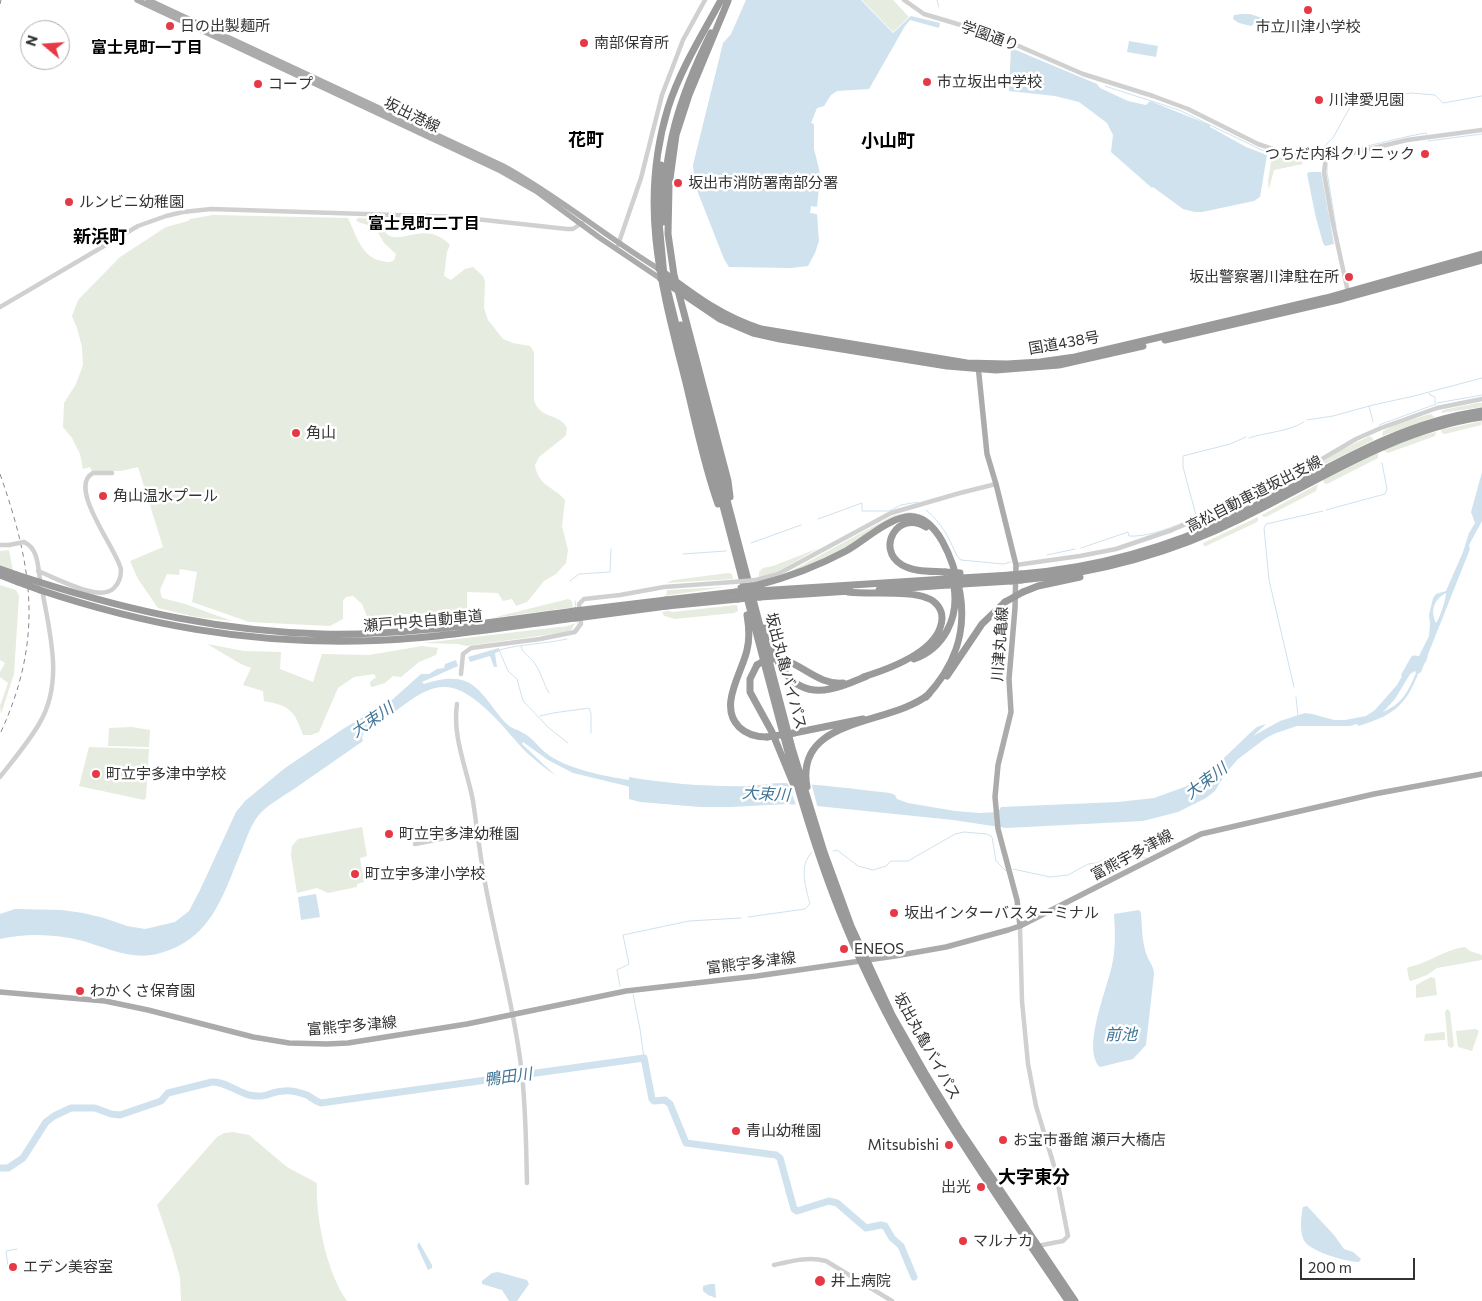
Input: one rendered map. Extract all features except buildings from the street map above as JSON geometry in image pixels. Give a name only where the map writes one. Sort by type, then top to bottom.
[{"type":"highway","points":[[725,0],[680,76],[668,109],[654,181],[653,200],[657,253],[661,279],[712,485],[736,545],[779,665],[788,677],[800,685],[822,690],[837,687],[927,653],[939,643],[946,633],[952,618],[955,595],[948,566],[942,550],[930,531],[920,524],[912,522],[896,528],[892,535],[890,548],[892,555],[898,562],[946,579]]},
{"type":"highway","points":[[725,0],[684,111],[673,150],[669,189],[668,234],[677,291],[728,481],[748,618],[749,636],[746,656],[731,698],[731,713],[735,722],[744,731],[753,735],[767,737],[883,715]]},
{"type":"highway","name":"坂出丸亀バイパス","points":[[725,0],[686,71],[671,114],[659,179],[661,222],[670,284],[688,364],[736,545],[790,762],[798,777]]},
{"type":"highway","name":"国道438号","points":[[1349,295],[1482,254]]},
{"type":"highway","name":"国道438号","points":[[661,279],[731,324],[765,336],[979,367],[1058,360],[1349,295],[1482,260]]},
{"type":"highway","name":"国道438号","points":[[659,269],[723,314],[761,329],[979,367]]},
{"type":"highway","points":[[681,305],[688,300],[695,302]]},
{"type":"highway","name":"高松自動車道坂出支線","points":[[1021,577],[1094,564],[1168,544],[1232,517],[1343,458],[1385,439],[1431,422],[1482,411]]},
{"type":"highway","name":"高松自動車道坂出支線","points":[[961,578],[1011,578],[1072,574],[1135,560],[1168,550],[1218,530],[1346,463],[1387,444],[1432,428],[1482,417]]},
{"type":"highway","points":[[736,591],[758,588],[816,566],[848,550],[898,519],[912,517],[924,520],[938,534],[952,563],[959,590],[962,620],[960,638],[954,655],[926,697]]},
{"type":"highway","points":[[809,808],[798,777],[814,748],[826,737],[926,697],[948,674],[982,624],[1005,602],[1038,586],[1091,574],[1135,560]]},
{"type":"highway","name":"瀬戸中央自動車道","points":[[0,569],[40,587],[142,612],[205,624],[275,632],[323,634],[400,632],[575,614],[666,603],[736,591]]},
{"type":"highway","name":"瀬戸中央自動車道","points":[[0,576],[17,578]]},
{"type":"highway","name":"高松自動車道坂出支線","points":[[852,589],[946,579],[996,576],[1011,578]]},
{"type":"highway","name":"瀬戸中央自動車道","points":[[666,603],[690,597],[758,588],[852,589]]},
{"type":"highway","points":[[852,589],[861,594],[917,595],[929,598],[936,604],[942,615],[938,631],[921,650],[902,663]]},
{"type":"highway","points":[[809,808],[798,777],[750,692],[750,679],[758,665],[765,660],[773,658],[786,661],[818,678],[832,683],[845,682],[867,676]]},
{"type":"highway","name":"坂出丸亀バイパス","points":[[809,808],[864,961]]},
{"type":"highway","name":"坂出丸亀バイパス","points":[[809,808],[834,898],[892,1015],[925,1074],[1068,1301]]},
{"type":"highway","name":"坂出丸亀バイパス","points":[[1035,1247],[1075,1301]]},
{"type":"main road","name":"坂出港線","points":[[137,0],[500,170],[583,221]]},
{"type":"main road","name":"坂出港線","points":[[148,0],[503,166],[540,187],[661,279]]},
{"type":"main road","name":"坂出港線","points":[[618,246],[659,269]]},
{"type":"main road","points":[[648,263],[654,260],[657,253]]},
{"type":"main road","name":"川津丸亀線","points":[[979,367],[987,454],[1016,565],[1015,608],[1009,679],[1012,712],[998,765],[996,800],[998,829],[1017,900],[1020,926]]},
{"type":"main road","name":"富熊宇多津線","points":[[0,992],[62,996],[121,1004],[253,1037],[289,1043],[348,1043],[467,1024],[626,991],[757,976],[864,961],[946,946],[1020,926],[1201,834],[1374,794],[1482,774]]},
{"type":"street","points":[[618,246],[641,178],[662,95],[683,40],[704,0]]},
{"type":"street","name":"学園通り","points":[[904,0],[924,14],[991,34],[1077,72],[1188,109],[1258,144],[1280,152],[1303,157],[1326,156],[1362,152],[1412,140],[1482,130]]},
{"type":"street","points":[[1326,156],[1324,172],[1337,246],[1349,295]]},
{"type":"street","points":[[0,307],[138,226],[183,212],[219,209],[449,216],[567,229],[583,221]]},
{"type":"street","points":[[1016,565],[1116,549],[1172,530],[1258,495],[1288,476],[1317,462],[1356,439],[1381,428],[1437,408],[1482,399]]},
{"type":"street","points":[[38,571],[88,591],[106,592],[116,586],[119,581],[120,565],[95,519],[85,485],[87,478],[93,473],[112,473]]},
{"type":"street","points":[[758,588],[778,574],[891,513],[996,484]]},
{"type":"street","points":[[0,545],[24,542],[33,548],[53,654],[54,680],[50,699],[40,723],[0,777]]},
{"type":"street","points":[[461,674],[463,654],[471,648],[540,639],[575,632],[581,624],[579,604],[584,599],[620,596],[674,586],[736,591]]},
{"type":"street","points":[[457,704],[458,740],[471,791],[488,900],[514,1013],[525,1094],[527,1183]]},
{"type":"street","points":[[415,844],[477,832]]},
{"type":"street","points":[[1020,926],[1022,1001],[1028,1064],[1036,1106],[1055,1169],[1068,1236],[1063,1241],[1035,1247]]},
{"type":"street","points":[[774,1265],[802,1259],[826,1261],[892,1301]]},
{"type":"shaded area","points":[[862,0],[893,0],[909,17],[893,32]]},
{"type":"shaded area","points":[[1272,155],[1301,161],[1303,164],[1274,170],[1269,189],[1268,181]]},
{"type":"shaded area","points":[[213,215],[348,218],[365,251],[375,259],[390,262],[394,260],[396,254],[384,243],[376,229],[356,220],[358,218],[381,219],[384,231],[393,237],[423,233],[432,234],[450,245],[447,252],[444,276],[451,280],[465,269],[473,267],[483,276],[485,282],[484,308],[488,320],[503,339],[530,346],[534,352],[534,400],[541,411],[560,420],[567,428],[566,435],[539,457],[535,465],[543,482],[565,500],[562,526],[568,550],[566,563],[556,574],[544,581],[527,602],[516,606],[512,599],[503,601],[498,593],[467,592],[467,608],[443,613],[430,620],[412,614],[368,619],[362,604],[353,596],[346,597],[343,601],[343,619],[330,626],[249,622],[192,602],[197,572],[180,569],[179,575],[167,574],[160,590],[162,598],[232,621],[196,617],[158,608],[138,579],[130,561],[163,547],[138,467],[121,471],[92,471],[90,467],[83,469],[80,454],[72,438],[63,427],[64,403],[76,384],[83,365],[82,347],[72,316],[78,300],[120,257],[166,227],[190,219]]},
{"type":"shaded area","points":[[1482,403],[1482,407],[1441,413],[1443,410]]},
{"type":"shaded area","points":[[1430,414],[1435,417],[1382,436],[1383,431],[1396,424]]},
{"type":"shaded area","points":[[1482,421],[1481,425],[1445,434],[1441,430]]},
{"type":"shaded area","points":[[1436,432],[1435,436],[1388,453],[1383,450],[1420,436]]},
{"type":"shaded area","points":[[1370,436],[1374,440],[1321,466],[1322,462],[1343,449]]},
{"type":"shaded area","points":[[1378,453],[1378,458],[1327,484],[1324,483],[1323,480]]},
{"type":"shaded area","points":[[1308,472],[1270,494],[1286,479]]},
{"type":"shaded area","points":[[1318,484],[1316,491],[1266,517],[1262,516],[1262,515]]},
{"type":"shaded area","points":[[910,512],[923,515],[936,527],[909,516],[830,556],[782,576],[892,516]]},
{"type":"shaded area","points":[[1258,517],[1258,521],[1255,523],[1204,546],[1203,543]]},
{"type":"shaded area","points":[[819,548],[777,572],[759,577],[759,572],[763,568]]},
{"type":"shaded area","points":[[9,550],[13,571],[0,566],[0,551]]},
{"type":"shaded area","points":[[732,574],[733,579],[666,583],[674,580]]},
{"type":"shaded area","points":[[0,585],[16,590],[19,596],[14,674],[1,714],[0,706],[8,683],[0,677],[0,672],[5,663],[0,660]]},
{"type":"shaded area","points":[[725,587],[671,595],[666,596],[667,590]]},
{"type":"shaded area","points":[[568,599],[572,601],[573,608],[492,618]]},
{"type":"shaded area","points":[[737,605],[738,611],[734,613],[675,619],[664,616],[662,612],[672,612]]},
{"type":"shaded area","points":[[575,623],[568,632],[466,646],[423,643],[568,626]]},
{"type":"shaded area","points":[[207,644],[244,651],[281,652],[280,669],[313,682],[322,654],[369,655],[422,646],[438,648],[436,655],[419,662],[401,677],[393,676],[385,683],[372,687],[370,682],[376,677],[374,674],[354,677],[338,688],[319,732],[303,735],[297,719],[290,710],[264,701],[263,691],[243,685],[251,668]]},
{"type":"shaded area","points":[[132,727],[150,730],[149,747],[108,746],[109,728]]},
{"type":"shaded area","points":[[89,747],[149,749],[146,798],[144,800],[79,786]]},
{"type":"shaded area","points":[[362,827],[367,856],[360,858],[364,882],[357,884],[357,887],[328,893],[317,888],[297,893],[291,855],[292,846],[298,839]]},
{"type":"shaded area","points":[[1465,947],[1482,955],[1482,960],[1437,968],[1427,975],[1409,980],[1407,968],[1451,950]]},
{"type":"shaded area","points":[[1431,977],[1435,978],[1437,995],[1416,998],[1416,985]]},
{"type":"shaded area","points":[[1447,1009],[1450,1011],[1454,1046],[1451,1048],[1448,1046],[1445,1012]]},
{"type":"shaded area","points":[[1476,1029],[1479,1031],[1472,1051],[1458,1047],[1456,1031]]},
{"type":"shaded area","points":[[1445,1033],[1445,1040],[1424,1041],[1425,1034]]},
{"type":"shaded area","points":[[233,1132],[249,1135],[287,1167],[317,1183],[320,1227],[328,1260],[347,1301],[181,1301],[180,1277],[157,1205],[217,1137],[224,1133]]},
{"type":"water","points":[[746,0],[861,0],[893,33],[911,16],[940,23],[939,28],[910,20],[869,89],[837,91],[831,95],[824,106],[817,108],[811,123],[814,124],[814,149],[820,178],[817,207],[811,206],[810,213],[817,214],[819,241],[808,266],[791,268],[729,267],[724,259],[695,185],[693,165],[723,43],[731,34]]},
{"type":"water","points":[[1250,14],[1262,18],[1251,26],[1239,23],[1233,19],[1234,15]]},
{"type":"water","points":[[1129,41],[1158,46],[1156,57],[1127,52]]},
{"type":"water","points":[[1011,48],[1097,84],[1100,88],[1128,101],[1146,105],[1150,101],[1210,125],[1210,127],[1246,147],[1267,155],[1260,197],[1254,201],[1202,212],[1183,209],[1152,188],[1111,152],[1113,135],[1107,123],[1079,102],[1055,96],[1009,91]]},
{"type":"water","points":[[1309,172],[1321,172],[1334,244],[1325,246],[1323,243],[1307,174]]},
{"type":"water","points":[[1482,472],[1482,521],[1469,545],[1470,549],[1421,672],[1418,674],[1408,695],[1396,709],[1380,718],[1358,726],[1357,724],[1350,726],[1297,726],[1276,733],[1266,738],[1238,759],[1225,774],[1215,791],[1206,798],[1178,812],[1143,821],[1006,828],[953,820],[817,806],[787,804],[700,807],[640,802],[629,799],[629,787],[573,773],[548,760],[523,742],[522,744],[556,776],[526,752],[489,711],[477,701],[454,688],[443,687],[428,690],[386,718],[365,728],[363,741],[275,801],[262,812],[251,827],[229,882],[214,913],[191,938],[176,947],[157,954],[138,955],[62,937],[31,935],[0,939],[0,914],[15,909],[62,910],[83,913],[127,926],[145,929],[175,922],[189,911],[236,812],[245,801],[285,768],[343,729],[393,699],[421,674],[429,674],[437,669],[444,668],[445,664],[456,660],[458,666],[422,682],[424,684],[450,679],[465,681],[471,684],[483,694],[509,726],[526,735],[554,759],[574,768],[608,776],[629,780],[629,777],[660,782],[706,785],[752,786],[783,783],[823,786],[890,793],[895,795],[897,799],[908,803],[980,813],[998,812],[1001,807],[1118,802],[1154,798],[1187,786],[1200,778],[1257,727],[1266,724],[1253,736],[1280,721],[1305,713],[1334,720],[1345,720],[1366,716],[1375,710],[1397,685],[1405,671],[1417,660],[1429,636],[1429,615],[1433,598],[1436,594],[1446,591],[1469,533],[1475,523],[1471,512]],"holes":[[[1446,593],[1445,600],[1436,623],[1433,614],[1434,606]],[[1415,671],[1416,673],[1404,697],[1390,709],[1383,712],[1395,699],[1410,674]]]},
{"type":"water","points":[[499,648],[500,651],[495,653],[497,667],[494,667],[490,656],[470,662],[468,657]]},
{"type":"water","points":[[316,894],[320,917],[301,920],[298,897]]},
{"type":"water","name":"前池","points":[[1139,910],[1141,913],[1144,946],[1154,974],[1146,1045],[1133,1059],[1100,1067],[1095,1058],[1093,1047],[1094,1033],[1113,959],[1115,939],[1114,914]]},
{"type":"water","points":[[1307,1206],[1334,1235],[1344,1249],[1353,1252],[1361,1259],[1359,1262],[1330,1256],[1309,1246],[1305,1242],[1301,1230],[1301,1220],[1303,1207]]},
{"type":"water","points":[[419,1242],[432,1265],[432,1268],[428,1270],[417,1246]]},
{"type":"water","points":[[498,1272],[527,1280],[529,1284],[517,1301],[509,1301],[502,1290],[482,1284],[482,1281],[492,1273]]},
{"type":"water","points":[[715,1284],[716,1298],[703,1291],[703,1286]]},
{"type":"pier","points":[[787,781],[811,782],[818,809],[797,808]]},
{"type":"waterway","points":[[937,0],[939,7]]},
{"type":"waterway","points":[[1105,86],[1179,110],[1268,153]]},
{"type":"waterway","points":[[1281,149],[1317,153],[1333,138],[1350,107],[1411,93],[1435,95],[1443,103],[1482,96]]},
{"type":"waterway","points":[[1332,152],[1414,135],[1426,133],[1427,135]]},
{"type":"waterway","points":[[1428,141],[1482,134]]},
{"type":"waterway","points":[[1327,164],[1336,227]]},
{"type":"waterway","points":[[1307,420],[1333,416],[1482,378]]},
{"type":"waterway","points":[[1429,393],[1435,397],[1435,403]]},
{"type":"waterway","points":[[1437,403],[1482,395]]},
{"type":"waterway","points":[[1379,425],[1436,404]]},
{"type":"waterway","points":[[1369,406],[1373,422]]},
{"type":"waterway","points":[[1249,438],[1291,428],[1304,422]]},
{"type":"waterway","points":[[1196,515],[1183,467],[1183,456],[1230,444],[1246,437]]},
{"type":"waterway","points":[[1326,510],[1385,494],[1387,489],[1382,463]]},
{"type":"waterway","points":[[1081,548],[1128,532],[1129,536],[1155,533],[1237,499]]},
{"type":"waterway","points":[[818,519],[862,503],[862,511],[889,511],[901,505],[918,502]]},
{"type":"waterway","points":[[926,510],[941,526],[961,560],[1003,564],[1011,562]]},
{"type":"waterway","points":[[1294,687],[1269,580],[1264,528],[1266,524],[1323,511]]},
{"type":"waterway","points":[[751,543],[801,525]]},
{"type":"waterway","points":[[570,581],[579,574],[610,572],[611,549]]},
{"type":"waterway","points":[[1047,555],[1075,549]]},
{"type":"waterway","points":[[683,554],[726,551]]},
{"type":"waterway","points":[[575,601],[576,608]]},
{"type":"waterway","points":[[573,630],[578,622]]},
{"type":"waterway","points":[[499,650],[567,639]]},
{"type":"waterway","points":[[521,646],[524,653],[536,665],[549,693]]},
{"type":"waterway","points":[[499,650],[508,671],[517,679],[523,701],[549,728],[568,743]]},
{"type":"waterway","name":"大束川","points":[[1405,675],[1414,659],[1423,660],[1424,656]]},
{"type":"waterway","points":[[1296,697],[1298,716]]},
{"type":"waterway","points":[[540,716],[589,708],[591,714],[591,733]]},
{"type":"waterway","points":[[833,851],[837,850],[858,866],[873,870],[886,866],[891,861],[908,861],[955,834],[964,832],[987,834],[992,837],[996,861],[1006,871]]},
{"type":"waterway","points":[[748,917],[805,909],[810,904],[804,870],[805,864],[812,852]]},
{"type":"waterway","points":[[1013,869],[1050,877],[1068,875],[1088,864],[1097,863],[1104,859],[1125,857],[1147,858]]},
{"type":"waterway","points":[[620,986],[617,970],[629,964],[623,935],[689,921],[741,918]]},
{"type":"waterway","points":[[633,994],[644,1058]]},
{"type":"waterway","name":"鴨田川","points":[[0,1168],[8,1168],[23,1158],[46,1122],[71,1108],[95,1108],[120,1115],[161,1101],[168,1093],[212,1082],[221,1083],[244,1094],[255,1096],[280,1091],[296,1092],[307,1095],[321,1103],[644,1058],[652,1099],[654,1101],[665,1100],[670,1104],[686,1143],[776,1155],[780,1158],[794,1209],[797,1211],[829,1201],[837,1203],[866,1228],[885,1226],[892,1238],[901,1246],[914,1277]]},
{"type":"waterway","points":[[8,1266],[6,1251],[17,1249]]},
{"type":"railway","points":[[0,4],[1,0]]},
{"type":"railway","points":[[0,474],[20,541],[29,604],[28,635],[23,667],[14,699],[0,734]]},
{"type":"place","name":"市立川津小学校","points":[[1308,10]]},
{"type":"place","name":"日の出製麺所","points":[[170,26]]},
{"type":"place","name":"南部保育所","points":[[584,43]]},
{"type":"place","name":"市立坂出中学校","points":[[927,82]]},
{"type":"place","name":"コープ","points":[[258,84]]},
{"type":"place","name":"川津愛児園","points":[[1319,100]]},
{"type":"place","name":"つちだ内科クリニック","points":[[1425,154]]},
{"type":"place","name":"坂出市消防署南部分署","points":[[678,183]]},
{"type":"place","name":"ルンビニ幼稚園","points":[[69,202]]},
{"type":"place","name":"坂出警察署川津駐在所","points":[[1349,277]]},
{"type":"place","name":"角山","points":[[296,433]]},
{"type":"place","name":"角山温水プール","points":[[103,496]]},
{"type":"place","name":"町立宇多津中学校","points":[[96,774]]},
{"type":"place","name":"町立宇多津幼稚園","points":[[389,834]]},
{"type":"place","name":"町立宇多津小学校","points":[[355,874]]},
{"type":"place","name":"坂出インターバスターミナル","points":[[894,913]]},
{"type":"place","name":"ENEOS","points":[[844,949]]},
{"type":"place","name":"わかくさ保育園","points":[[80,991]]},
{"type":"place","name":"青山幼稚園","points":[[736,1131]]},
{"type":"place","name":"お宝市番館 瀬戸大橋店","points":[[1003,1140]]},
{"type":"place","name":"Mitsubishi","points":[[949,1145]]},
{"type":"place","name":"出光","points":[[981,1187]]},
{"type":"place","name":"マルナカ","points":[[963,1241]]},
{"type":"place","name":"エデン美容室","points":[[13,1267]]},
{"type":"place","name":"井上病院","points":[[820,1281]]},
{"type":"district","name":"富士見町一丁目","points":[[147,48]]},
{"type":"district","name":"花町","points":[[586,140]]},
{"type":"district","name":"小山町","points":[[888,141]]},
{"type":"district","name":"富士見町二丁目","points":[[424,224]]},
{"type":"district","name":"新浜町","points":[[100,237]]},
{"type":"district","name":"大字東分","points":[[1034,1177]]}]
